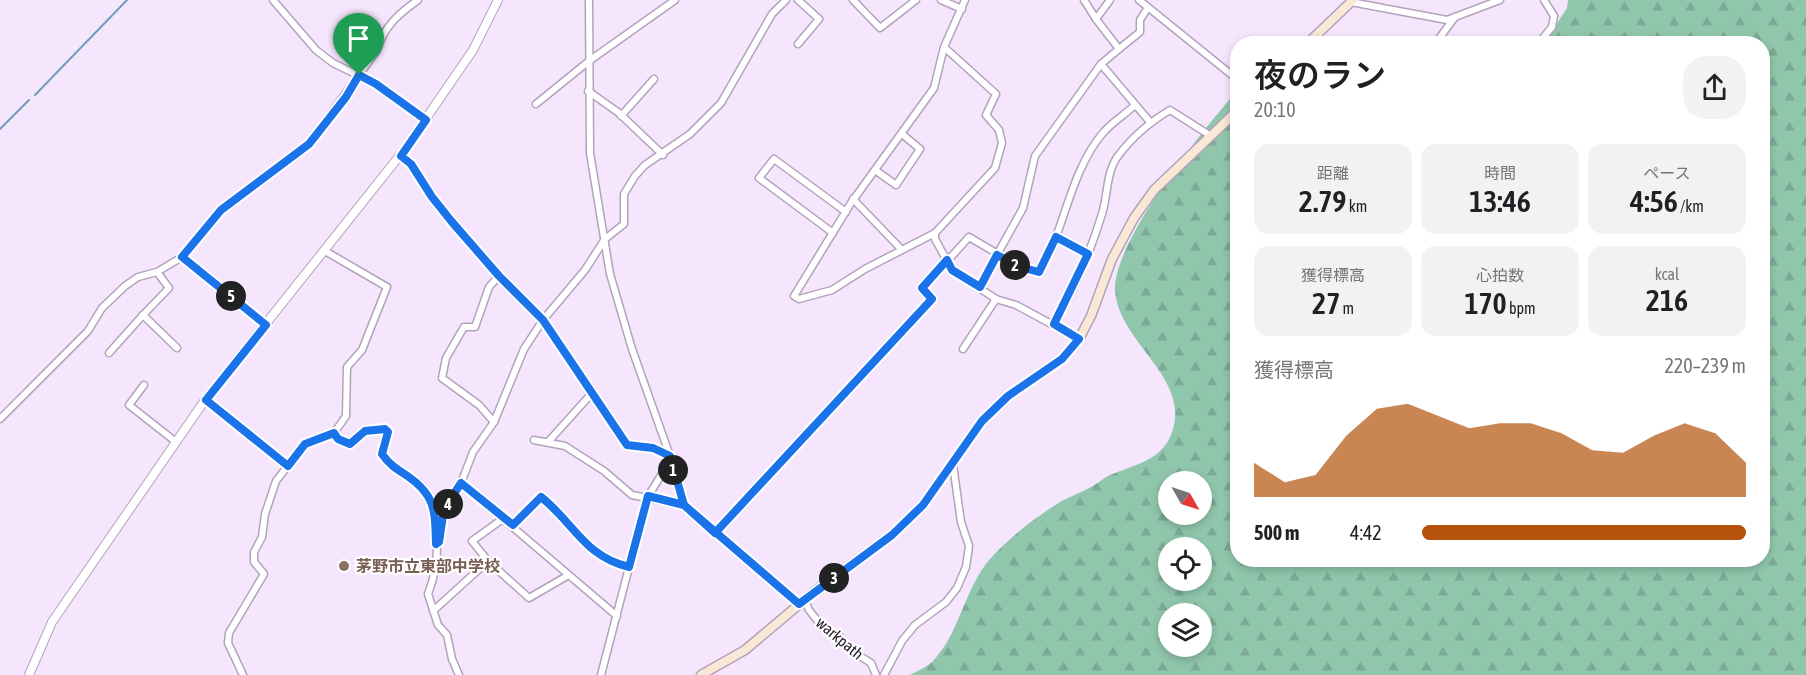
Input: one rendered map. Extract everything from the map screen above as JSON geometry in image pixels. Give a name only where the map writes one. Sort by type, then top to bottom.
[{"type":"main road","points":[[1315,36],[1352,1]]},
{"type":"main road","points":[[701,675],[745,650],[802,602],[892,535],[923,505],[982,421],[1008,396],[1062,359],[1079,339],[1091,316],[1112,259],[1134,218],[1154,190],[1230,118]]},
{"type":"street","points":[[273,0],[315,50],[376,84],[426,120]]},
{"type":"street","points":[[0,419],[88,331],[102,308],[125,286],[138,277],[157,272],[182,257],[221,210],[309,144],[346,97],[377,50],[382,34],[390,23],[418,0]]},
{"type":"street","points":[[29,675],[52,622],[176,442],[206,400],[401,156],[473,50],[498,0]]},
{"type":"street","points":[[589,0],[590,153],[610,274],[629,340],[684,505]]},
{"type":"street","points":[[536,104],[589,61],[675,0]]},
{"type":"street","points":[[436,544],[439,542],[444,509],[461,483],[473,452],[494,422],[512,374],[543,320],[585,270],[605,238],[624,224],[624,194],[635,176],[645,165],[663,155],[690,134],[721,103],[772,14],[786,0]]},
{"type":"street","points":[[798,0],[819,19],[798,44]]},
{"type":"street","points":[[853,0],[880,28],[911,1]]},
{"type":"street","points":[[941,0],[962,9]]},
{"type":"street","points":[[944,47],[996,94],[986,115],[999,130],[1002,143],[995,168],[935,233],[902,249],[832,290],[799,299],[794,296],[832,233],[934,88],[944,47],[964,0]]},
{"type":"street","points":[[1084,0],[1119,49]]},
{"type":"street","points":[[1096,19],[1110,0]]},
{"type":"street","points":[[1139,0],[1147,9],[1230,74]]},
{"type":"street","points":[[1352,1],[1447,20],[1500,0]]},
{"type":"street","points":[[1544,0],[1554,16],[1552,27],[1546,36]]},
{"type":"street","points":[[980,287],[1023,208],[1035,156],[1101,64],[1140,32],[1140,20],[1147,9]]},
{"type":"street","points":[[1441,36],[1455,16]]},
{"type":"street","points":[[1101,64],[1134,106],[1150,122]]},
{"type":"street","points":[[621,116],[654,79]]},
{"type":"street","points":[[588,91],[621,116],[663,155]]},
{"type":"street","points":[[715,533],[932,299],[922,288],[969,237],[1020,267],[1039,272],[1056,237],[1067,201],[1089,151],[1104,131],[1134,106]]},
{"type":"street","points":[[1054,324],[1088,254],[1117,157],[1150,122],[1170,110],[1211,136]]},
{"type":"street","points":[[875,170],[896,185],[921,149],[902,134]]},
{"type":"street","points":[[401,156],[411,164],[432,197],[499,276],[543,320],[627,445],[653,448],[670,458]]},
{"type":"street","points":[[832,233],[759,178],[774,159],[846,212]]},
{"type":"street","points":[[854,199],[902,249]]},
{"type":"street","points":[[935,233],[935,238],[952,270],[996,299],[1016,305],[1079,339]]},
{"type":"street","points":[[1056,237],[1088,254]]},
{"type":"street","points":[[243,675],[228,643],[229,633],[264,574],[254,562],[254,552],[262,537],[265,514],[276,481],[305,444],[334,433],[346,416],[347,367],[362,350],[387,288],[325,251]]},
{"type":"street","points":[[182,257],[266,325]]},
{"type":"street","points":[[109,353],[169,288],[157,272]]},
{"type":"street","points":[[494,422],[479,405],[442,378],[446,358],[464,327],[475,327],[489,287],[499,276]]},
{"type":"street","points":[[963,349],[996,299]]},
{"type":"street","points":[[143,315],[177,348]]},
{"type":"street","points":[[144,385],[129,405],[176,442]]},
{"type":"street","points":[[548,442],[593,392]]},
{"type":"street","points":[[206,400],[288,466]]},
{"type":"street","points":[[334,433],[338,439],[350,444],[365,431],[385,429],[388,432],[382,454],[390,466],[422,486],[434,504],[435,577],[428,594],[438,625],[447,635],[452,659],[459,675]]},
{"type":"street","points":[[534,441],[565,447],[588,459],[632,495],[648,496],[684,505]]},
{"type":"street","points":[[601,675],[648,496],[670,458]]},
{"type":"street","points":[[884,675],[902,641],[915,625],[946,602],[957,588],[966,567],[969,546],[961,522],[953,465]]},
{"type":"street","points":[[461,483],[513,525],[567,576],[617,616]]},
{"type":"street","points":[[513,525],[541,497],[558,511],[582,541],[611,563],[629,567]]},
{"type":"street","name":"warkpath","points":[[684,505],[715,533],[802,602],[824,629],[839,635],[847,648],[872,663],[876,675]]},
{"type":"street","points":[[504,519],[472,541],[488,561],[529,598],[567,576]]},
{"type":"street","points":[[433,610],[488,561]]},
{"type":"green space","points":[[1568,0],[1806,0],[1806,675],[910,675],[931,663],[942,650],[981,571],[1013,536],[1061,502],[1092,487],[1108,476],[1153,457],[1166,444],[1171,435],[1175,415],[1172,396],[1164,378],[1128,327],[1119,308],[1115,289],[1119,268],[1144,215],[1184,157],[1230,99],[1230,567],[1770,567],[1770,36],[1549,36],[1567,8]]},
{"type":"waterway","points":[[35,95],[127,0]]},
{"type":"waterway","points":[[0,129],[29,100]]},
{"type":"place","name":"茅野市立東部中学校","points":[[344,566]]},
{"type":"route","points":[[359,75],[331,118],[309,144],[250,191],[221,210],[182,257],[266,325],[206,400],[288,466],[305,444],[334,433],[338,439],[350,444],[365,431],[385,429],[388,432],[382,454],[386,462],[422,486],[434,504],[436,544],[439,542],[444,509],[461,483],[513,525],[541,497],[558,511],[582,541],[611,563],[629,567],[648,496],[663,502],[684,505],[715,533],[750,560],[799,604],[892,535],[923,505],[982,421],[1008,396],[1062,359],[1079,339],[1054,324],[1084,268],[1088,254],[1056,237],[1039,272],[1029,267],[1020,267],[997,255],[980,287],[952,270],[947,260],[922,288],[932,299],[715,533],[684,505],[670,456],[653,448],[627,445],[543,320],[499,276],[452,222],[432,197],[411,164],[401,156],[426,120],[376,84],[359,75]]}]
